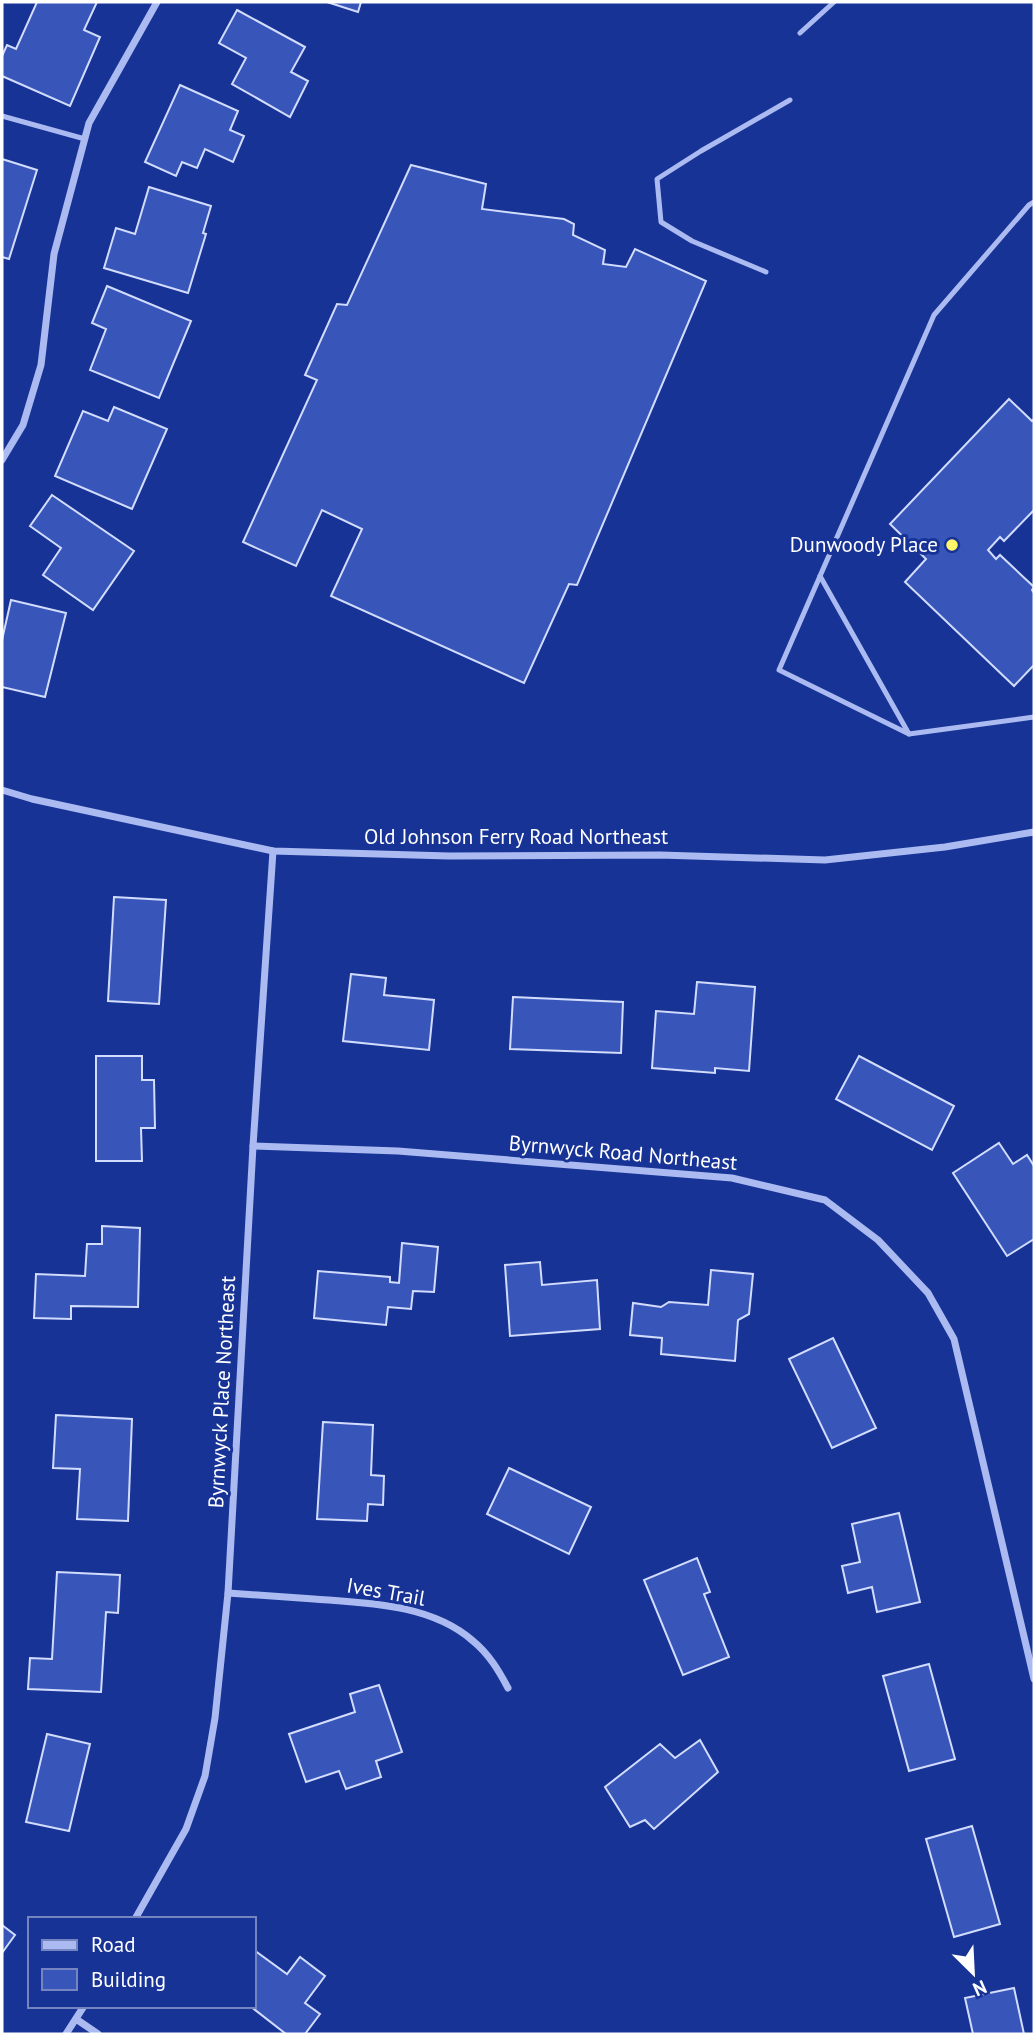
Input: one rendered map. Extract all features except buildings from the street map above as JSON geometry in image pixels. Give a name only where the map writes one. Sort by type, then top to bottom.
[{"type":"street","points":[[2,460],[23,425],[41,365],[54,254],[89,123],[157,2]]},
{"type":"street","name":"Old Johnson Ferry Road Northeast","points":[[2,790],[32,799],[273,851],[449,856],[660,855],[825,860],[945,847],[1034,832]]},
{"type":"street","name":"Byrnwyck Place Northeast","points":[[136,1917],[186,1829],[205,1776],[215,1718],[228,1593],[253,1146],[273,851]]},
{"type":"street","name":"Byrnwyck Road Northeast","points":[[253,1146],[398,1151],[732,1178],[825,1200],[878,1240],[928,1293],[954,1339],[1034,1679]]},
{"type":"street","name":"Ives Trail","points":[[228,1593],[366,1603],[420,1613],[473,1640],[496,1665],[509,1688]]},
{"type":"street","points":[[66,2034],[83,2008]]},
{"type":"street","points":[[76,2019],[98,2034]]},
{"type":"lane","points":[[800,33],[834,2]]},
{"type":"lane","points":[[766,272],[692,241],[661,222],[657,179],[790,100]]},
{"type":"lane","points":[[2,116],[85,139]]},
{"type":"lane","points":[[1034,202],[933,315],[779,670],[909,734],[1034,717]]},
{"type":"lane","points":[[820,576],[909,734]]},
{"type":"place","name":"Dunwoody Place","points":[[952,545]]}]
